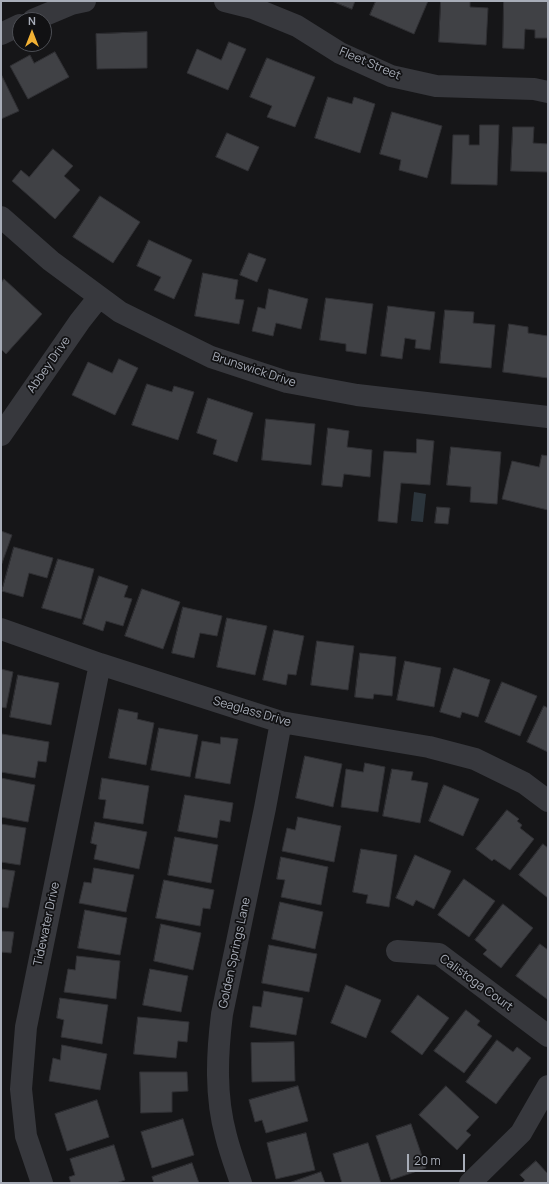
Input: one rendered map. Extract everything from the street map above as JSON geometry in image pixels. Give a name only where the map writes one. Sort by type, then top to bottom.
[{"type":"street","points":[[52,12],[70,4],[85,1]]},
{"type":"street","name":"Fleet Street","points":[[225,1],[253,8],[297,26],[340,53],[391,76],[436,86],[534,89],[548,92]]},
{"type":"street","points":[[1,34],[12,29]]},
{"type":"street","name":"Brunswick Drive","points":[[1,217],[51,261],[120,312],[211,357],[286,382],[357,395],[548,417]]},
{"type":"street","name":"Abbey Drive","points":[[1,435],[80,321],[99,297]]},
{"type":"street","name":"Seaglass Drive","points":[[1,629],[100,664],[281,722],[429,747],[474,759],[524,783],[548,801]]},
{"type":"street","name":"Tidewater Drive","points":[[42,1183],[26,1136],[21,1089],[26,1027],[100,664]]},
{"type":"street","name":"Golden Springs Lane","points":[[241,1183],[226,1136],[220,1105],[218,1046],[222,1014],[265,808],[281,722]]},
{"type":"street","name":"Calistoga Court","points":[[397,952],[439,954],[548,1036]]},
{"type":"street","points":[[470,1183],[521,1134],[548,1086]]},
{"type":"shaded area","points":[[414,492],[426,494],[423,522],[411,521]]},
{"type":"building","points":[[332,1],[355,1],[352,9]]},
{"type":"building","points":[[376,1],[428,1],[414,34],[370,15]]},
{"type":"building","points":[[441,1],[470,1],[470,7],[488,8],[486,45],[439,42]]},
{"type":"building","points":[[504,1],[548,1],[548,38],[535,38],[535,30],[525,29],[524,49],[503,48]]},
{"type":"building","points":[[147,32],[147,68],[97,69],[96,34]]},
{"type":"building","points":[[229,42],[246,49],[228,90],[187,73],[197,49],[221,60]]},
{"type":"building","points":[[55,52],[69,77],[28,99],[10,66],[30,55],[34,63]]},
{"type":"building","points":[[267,58],[315,77],[295,127],[267,117],[272,106],[250,97]]},
{"type":"building","points":[[1,74],[19,111],[1,119]]},
{"type":"building","points":[[328,97],[352,104],[354,97],[375,104],[360,153],[315,138]]},
{"type":"building","points":[[392,112],[442,126],[427,178],[399,170],[401,160],[380,154]]},
{"type":"building","points":[[480,125],[499,125],[497,185],[451,184],[453,135],[469,135],[469,145],[479,145]]},
{"type":"building","points":[[513,127],[534,127],[533,143],[548,144],[548,172],[511,171]]},
{"type":"building","points":[[227,133],[259,147],[248,171],[216,157]]},
{"type":"building","points":[[53,149],[73,166],[64,176],[80,190],[55,219],[12,181],[21,170],[29,177]]},
{"type":"building","points":[[100,196],[140,222],[113,263],[73,237]]},
{"type":"building","points":[[149,240],[192,260],[174,299],[154,290],[161,277],[137,266]]},
{"type":"building","points":[[249,253],[266,259],[257,282],[240,275]]},
{"type":"building","points":[[203,273],[238,280],[235,299],[244,300],[239,324],[195,316]]},
{"type":"building","points":[[4,279],[42,314],[6,354],[1,349],[1,283]]},
{"type":"building","points":[[269,289],[308,299],[301,329],[276,323],[273,336],[252,331],[258,307],[265,309]]},
{"type":"building","points":[[326,298],[373,304],[366,354],[346,351],[346,344],[320,340]]},
{"type":"building","points":[[388,306],[435,312],[430,350],[415,348],[416,340],[405,338],[402,359],[381,356]]},
{"type":"building","points":[[445,310],[474,312],[473,323],[495,325],[491,368],[440,363]]},
{"type":"building","points":[[509,324],[528,327],[528,333],[548,336],[548,378],[503,372]]},
{"type":"building","points":[[119,359],[138,368],[115,415],[72,395],[88,362],[112,373]]},
{"type":"building","points":[[147,384],[172,392],[174,386],[194,392],[178,440],[132,425]]},
{"type":"building","points":[[208,398],[253,413],[237,462],[213,454],[217,440],[197,433]]},
{"type":"building","points":[[266,419],[315,424],[311,465],[262,460]]},
{"type":"building","points":[[328,428],[349,431],[347,447],[372,450],[370,477],[344,474],[342,487],[322,485]]},
{"type":"building","points":[[417,439],[434,441],[430,485],[401,483],[397,523],[378,521],[384,451],[416,453]]},
{"type":"building","points":[[451,447],[501,452],[497,504],[470,502],[471,487],[447,485]]},
{"type":"building","points":[[542,455],[548,456],[548,510],[502,499],[512,461],[539,467]]},
{"type":"building","points":[[437,507],[450,508],[448,524],[435,523]]},
{"type":"building","points":[[1,531],[12,535],[1,566]]},
{"type":"building","points":[[14,547],[53,558],[47,578],[29,573],[23,597],[2,591]]},
{"type":"building","points":[[58,559],[94,569],[81,619],[42,608]]},
{"type":"building","points":[[99,576],[128,586],[124,597],[132,599],[123,626],[106,621],[103,631],[83,624]]},
{"type":"building","points":[[142,589],[180,602],[163,649],[125,636]]},
{"type":"building","points":[[183,607],[222,616],[217,636],[200,633],[194,658],[172,653]]},
{"type":"building","points":[[227,618],[267,626],[255,675],[217,667]]},
{"type":"building","points":[[274,630],[304,636],[296,675],[288,674],[286,685],[263,680]]},
{"type":"building","points":[[317,641],[354,646],[348,690],[311,685]]},
{"type":"building","points":[[360,653],[396,657],[392,696],[374,694],[373,699],[355,697]]},
{"type":"building","points":[[405,661],[441,668],[434,707],[397,700]]},
{"type":"building","points":[[454,668],[490,680],[478,717],[462,712],[460,718],[440,712]]},
{"type":"building","points":[[1,669],[13,672],[6,708],[1,707]]},
{"type":"building","points":[[18,675],[59,683],[51,725],[10,717]]},
{"type":"building","points":[[502,682],[537,696],[520,736],[485,722]]},
{"type":"building","points":[[544,706],[548,708],[548,752],[527,742]]},
{"type":"building","points":[[119,709],[138,713],[137,719],[154,723],[146,765],[109,758]]},
{"type":"building","points":[[159,728],[198,735],[190,777],[151,770]]},
{"type":"building","points":[[2,734],[49,742],[46,762],[38,761],[35,778],[1,772]]},
{"type":"building","points":[[221,737],[238,739],[230,784],[195,778],[202,741],[220,744]]},
{"type":"building","points":[[305,756],[342,764],[333,807],[296,798]]},
{"type":"building","points":[[365,763],[385,767],[378,812],[341,807],[346,769],[363,772]]},
{"type":"building","points":[[392,769],[413,772],[411,780],[428,783],[420,823],[383,816]]},
{"type":"building","points":[[1,778],[35,785],[28,822],[1,817]]},
{"type":"building","points":[[102,778],[149,786],[143,824],[103,818],[106,800],[99,799]]},
{"type":"building","points":[[444,785],[479,799],[463,836],[429,821]]},
{"type":"building","points":[[185,795],[233,803],[230,822],[220,820],[217,838],[178,831]]},
{"type":"building","points":[[507,810],[519,819],[517,821],[522,825],[520,828],[534,839],[510,870],[494,859],[492,861],[476,849]]},
{"type":"building","points":[[298,817],[341,826],[334,862],[282,851],[287,828],[295,830]]},
{"type":"building","points":[[95,822],[147,832],[139,869],[94,859],[97,845],[91,843]]},
{"type":"building","points":[[1,824],[26,828],[20,865],[1,862]]},
{"type":"building","points":[[175,837],[218,845],[211,883],[168,875]]},
{"type":"building","points":[[543,844],[548,848],[548,898],[519,875]]},
{"type":"building","points":[[361,849],[397,855],[389,907],[366,903],[368,895],[353,892]]},
{"type":"building","points":[[415,855],[451,871],[434,909],[416,900],[413,906],[396,898]]},
{"type":"building","points":[[281,857],[328,867],[321,905],[281,897],[285,880],[277,879]]},
{"type":"building","points":[[94,868],[134,875],[126,912],[79,903],[84,882],[91,883]]},
{"type":"building","points":[[1,869],[15,871],[8,908],[1,907]]},
{"type":"building","points":[[464,879],[495,901],[469,937],[438,915]]},
{"type":"building","points":[[164,880],[214,890],[210,909],[203,908],[200,926],[156,918]]},
{"type":"building","points":[[280,902],[323,912],[315,949],[272,939]]},
{"type":"building","points":[[503,904],[533,928],[501,968],[483,954],[487,950],[475,940]]},
{"type":"building","points":[[85,910],[127,918],[120,955],[78,948]]},
{"type":"building","points":[[161,924],[201,933],[193,970],[154,961]]},
{"type":"building","points":[[1,931],[14,932],[11,953],[1,952]]},
{"type":"building","points":[[540,944],[548,950],[547,999],[516,976]]},
{"type":"building","points":[[269,945],[317,954],[309,992],[262,983]]},
{"type":"building","points":[[77,956],[120,961],[116,999],[64,992],[68,969],[75,970]]},
{"type":"building","points":[[150,969],[188,976],[181,1012],[143,1005]]},
{"type":"building","points":[[346,985],[381,1000],[366,1038],[331,1023]]},
{"type":"building","points":[[264,991],[303,998],[296,1035],[250,1027],[253,1006],[261,1007]]},
{"type":"building","points":[[418,995],[449,1018],[422,1055],[391,1032]]},
{"type":"building","points":[[60,998],[108,1005],[102,1044],[61,1037],[64,1020],[57,1018]]},
{"type":"building","points":[[466,1010],[480,1021],[477,1025],[492,1036],[464,1073],[434,1051]]},
{"type":"building","points":[[138,1017],[189,1022],[187,1042],[178,1041],[176,1058],[134,1054]]},
{"type":"building","points":[[497,1040],[513,1052],[517,1047],[531,1058],[496,1104],[466,1082]]},
{"type":"building","points":[[294,1042],[295,1081],[252,1082],[251,1043]]},
{"type":"building","points":[[62,1045],[107,1054],[100,1090],[49,1081],[53,1058],[60,1060]]},
{"type":"building","points":[[140,1072],[187,1072],[188,1091],[172,1092],[172,1112],[141,1113]]},
{"type":"building","points":[[298,1086],[308,1121],[266,1133],[262,1120],[255,1122],[249,1100]]},
{"type":"building","points":[[446,1086],[479,1117],[466,1131],[471,1135],[457,1150],[419,1115]]},
{"type":"building","points":[[97,1100],[109,1137],[67,1151],[55,1114]]},
{"type":"building","points":[[183,1119],[194,1155],[152,1168],[141,1132]]},
{"type":"building","points":[[411,1124],[426,1168],[391,1180],[376,1136]]},
{"type":"building","points":[[306,1133],[315,1170],[276,1179],[267,1143]]},
{"type":"building","points":[[368,1143],[381,1183],[342,1183],[333,1154]]},
{"type":"building","points":[[114,1145],[125,1180],[116,1183],[71,1183],[69,1177],[75,1175],[70,1159]]},
{"type":"building","points":[[536,1161],[548,1174],[548,1183],[522,1183],[525,1180],[520,1175]]},
{"type":"building","points":[[192,1163],[199,1183],[154,1183],[152,1177]]},
{"type":"building","points":[[321,1172],[325,1183],[289,1183]]}]
